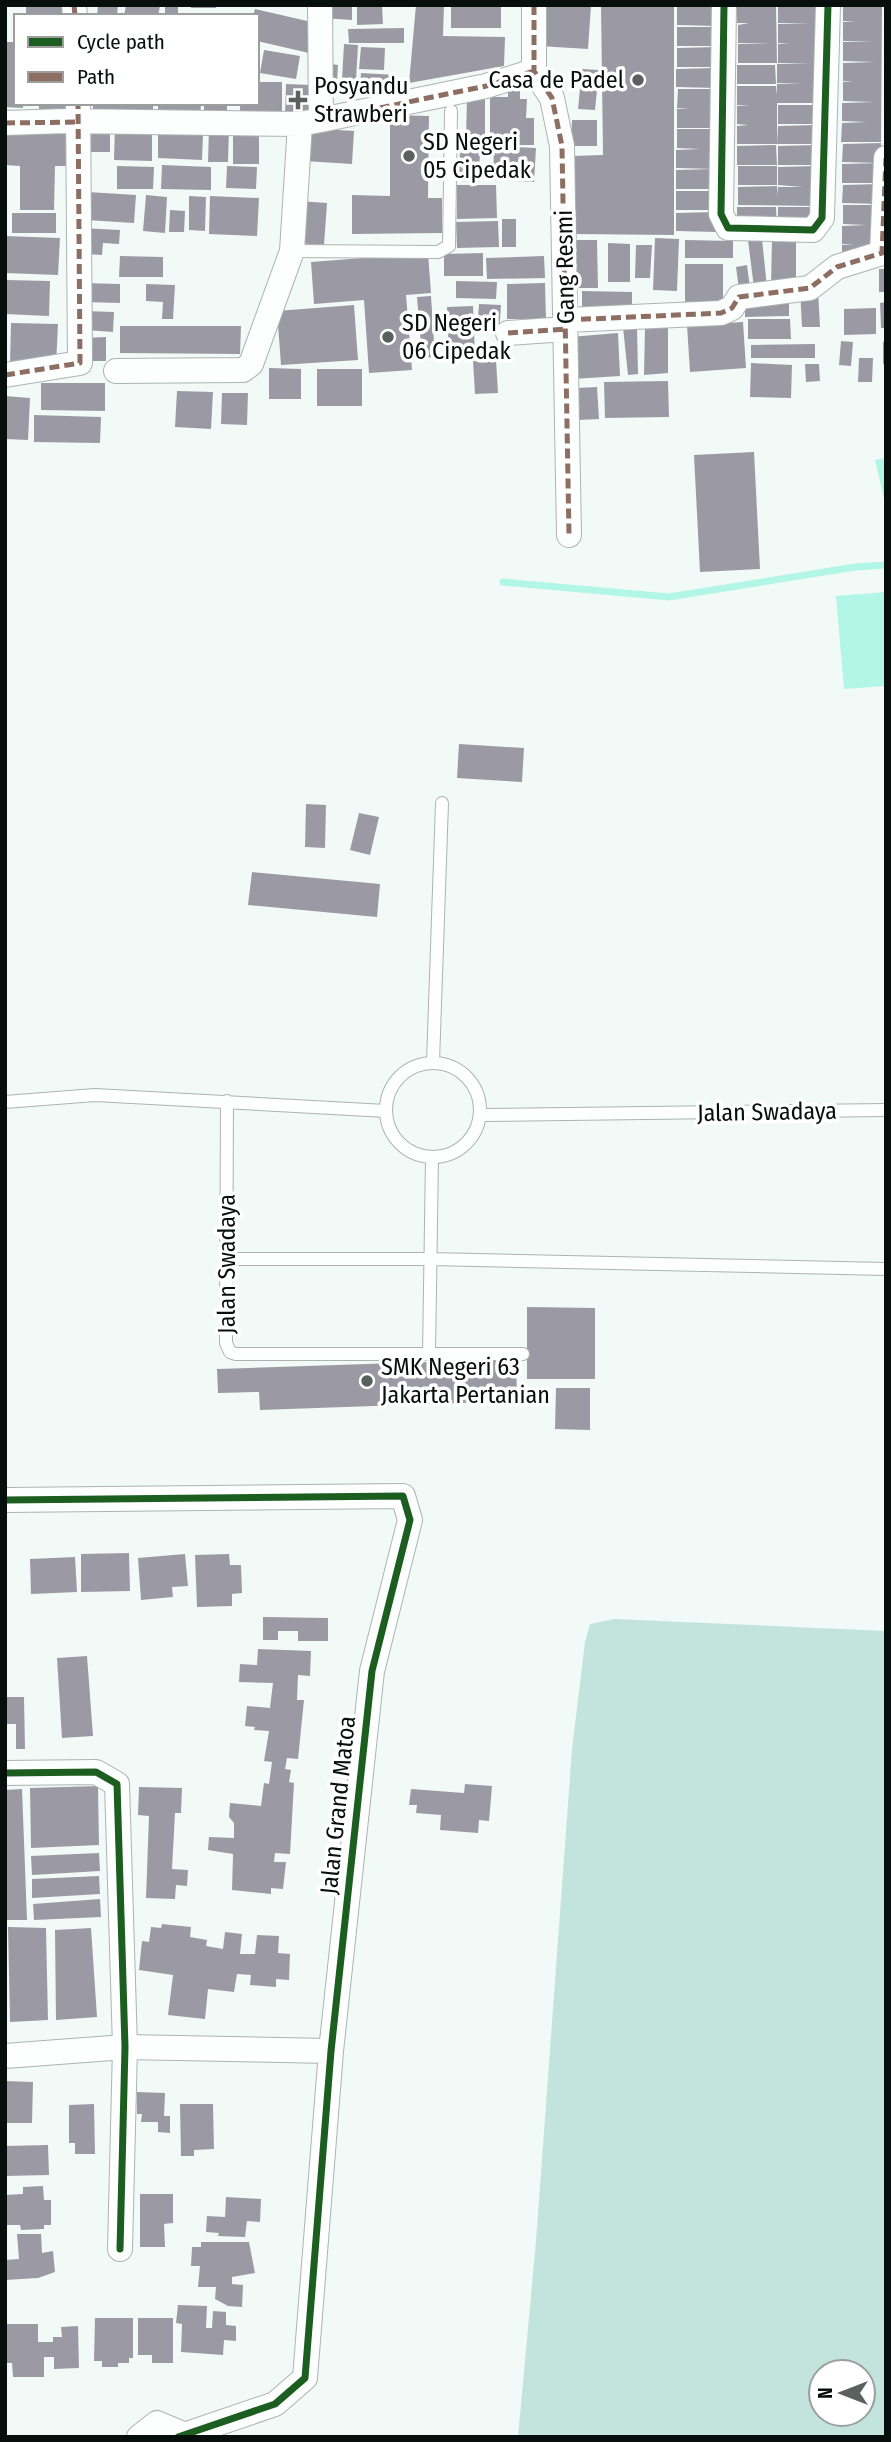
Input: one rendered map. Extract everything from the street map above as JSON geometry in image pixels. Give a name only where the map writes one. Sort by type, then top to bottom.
[{"type":"street","points":[[116,371],[243,370],[251,364],[292,251],[310,122],[320,5]]},
{"type":"street","points":[[5,123],[78,113],[310,122],[486,86],[534,71],[534,5]]},
{"type":"street","points":[[724,5],[720,214],[728,228],[813,230],[822,218],[828,5]]},
{"type":"street","name":"Gang Resmi","points":[[534,71],[552,98],[562,146],[569,535]]},
{"type":"street","points":[[5,375],[80,363],[78,113]]},
{"type":"street","points":[[508,333],[566,325],[720,313],[732,308],[739,296],[810,288],[837,267],[882,253],[886,158]]},
{"type":"street","name":"Jalan Grand Matoa","points":[[5,1500],[403,1496],[410,1520],[372,1671],[331,2051],[305,2378],[275,2404],[181,2435]]},
{"type":"street","points":[[5,1773],[96,1772],[117,1784],[125,2047],[120,2249]]},
{"type":"street","points":[[5,2056],[125,2047],[331,2051]]},
{"type":"street","points":[[139,2437],[157,2423],[181,2435]]},
{"type":"lane","points":[[292,251],[438,252],[449,246],[451,111]]},
{"type":"lane","points":[[433,1062],[442,803]]},
{"type":"lane","points":[[433,1062],[453,1066],[469,1078],[479,1095],[481,1115],[476,1132],[465,1146],[449,1156],[432,1158],[414,1154],[399,1144],[389,1129],[386,1111],[389,1093],[399,1077],[415,1066],[433,1062]]},
{"type":"lane","points":[[5,1102],[95,1095],[386,1111]]},
{"type":"lane","name":"Jalan Swadaya","points":[[227,1101],[226,1343],[230,1352],[523,1354]]},
{"type":"lane","name":"Jalan Swadaya","points":[[481,1115],[886,1110]]},
{"type":"lane","points":[[429,1354],[432,1158]]},
{"type":"lane","points":[[226,1259],[430,1259],[886,1269]]},
{"type":"shaded area","points":[[886,458],[886,507],[875,460]]},
{"type":"shaded area","points":[[886,592],[886,686],[844,689],[836,596]]},
{"type":"shaded area","points":[[614,1619],[886,1631],[886,2437],[518,2437],[536,2241],[572,1749],[585,1642],[590,1624]]},
{"type":"building","points":[[26,5],[65,5],[65,14],[26,14]]},
{"type":"building","points":[[98,5],[118,5],[117,14],[97,14]]},
{"type":"building","points":[[126,5],[160,6],[158,14],[124,14]]},
{"type":"building","points":[[165,5],[178,5],[178,14],[165,14]]},
{"type":"building","points":[[191,5],[216,5],[216,8],[191,8]]},
{"type":"building","points":[[323,5],[352,5],[352,20],[322,18]]},
{"type":"building","points":[[357,5],[382,5],[383,24],[357,25]]},
{"type":"building","points":[[416,5],[444,5],[443,36],[505,37],[504,66],[409,83]]},
{"type":"building","points":[[541,5],[591,5],[588,49],[539,46]]},
{"type":"building","name":"Casa de Padel","points":[[601,5],[674,5],[674,235],[573,234],[571,156],[603,155]]},
{"type":"building","points":[[716,5],[716,26],[677,25],[677,7]]},
{"type":"building","points":[[737,5],[776,5],[777,63],[738,63],[738,44],[770,43],[738,43],[738,25],[749,23],[737,23]]},
{"type":"building","points":[[778,5],[817,5],[817,103],[777,103],[777,144],[737,144],[737,126],[748,125],[737,124],[737,106],[749,106],[737,105],[737,86],[776,86],[777,95],[777,84],[801,84],[777,83],[777,64],[810,64],[778,63],[778,44],[789,44],[778,43],[778,24],[810,24],[778,23]]},
{"type":"building","points":[[843,5],[882,5],[881,142],[841,142],[842,123],[866,122],[842,121],[842,103],[874,102],[843,101],[843,82],[853,82],[843,81],[843,63],[875,62],[843,61],[843,42],[874,42],[843,41],[843,22],[855,22],[843,21]]},
{"type":"building","points":[[451,6],[501,6],[501,28],[451,28]]},
{"type":"building","points":[[255,9],[316,23],[309,53],[259,41],[259,14],[254,14]]},
{"type":"building","points":[[677,27],[716,27],[716,46],[677,46]]},
{"type":"building","points":[[404,28],[404,43],[349,43],[348,29]]},
{"type":"building","points":[[5,42],[14,42],[14,105],[23,105],[23,108],[5,107]]},
{"type":"building","points":[[344,44],[358,45],[356,80],[342,79]]},
{"type":"building","points":[[361,47],[385,48],[384,70],[359,69]]},
{"type":"building","points":[[716,47],[716,67],[677,67],[677,48]]},
{"type":"building","points":[[264,50],[300,56],[296,79],[260,73]]},
{"type":"building","points":[[323,63],[338,65],[337,82],[322,82]]},
{"type":"building","points":[[737,65],[775,65],[776,84],[737,84]]},
{"type":"building","points":[[715,68],[716,88],[676,87],[676,69]]},
{"type":"building","points":[[582,69],[599,70],[595,110],[578,109]]},
{"type":"building","points":[[361,73],[397,75],[396,87],[360,86]]},
{"type":"building","points":[[259,82],[282,82],[282,119],[240,119],[240,105],[259,105]]},
{"type":"building","name":"Posyandu Strawberi","points":[[286,84],[311,85],[310,117],[285,116]]},
{"type":"building","points":[[508,87],[520,87],[520,99],[527,99],[526,118],[534,118],[534,145],[509,145],[509,139],[490,138],[490,97],[508,97]]},
{"type":"building","points":[[678,89],[717,89],[716,128],[677,128],[677,109],[688,109],[677,108]]},
{"type":"building","points":[[467,97],[485,97],[485,140],[466,139]]},
{"type":"building","points":[[39,105],[67,105],[67,116],[39,115]]},
{"type":"building","points":[[93,105],[153,105],[153,116],[93,116]]},
{"type":"building","points":[[158,105],[201,105],[200,118],[158,117]]},
{"type":"building","points":[[204,105],[227,105],[227,116],[204,116]]},
{"type":"building","points":[[778,105],[817,105],[817,124],[778,124]]},
{"type":"building","name":"SD Negeri 05 Cipedak","points":[[390,115],[429,116],[428,198],[442,198],[442,233],[352,234],[352,195],[390,196]]},
{"type":"building","points":[[572,120],[597,120],[597,146],[571,146]]},
{"type":"building","points":[[115,123],[152,124],[152,161],[114,160]]},
{"type":"building","points":[[817,125],[817,144],[777,144],[778,126]]},
{"type":"building","points":[[209,127],[229,128],[228,162],[208,162]]},
{"type":"building","points":[[83,128],[110,128],[110,152],[83,152]]},
{"type":"building","points":[[306,128],[354,131],[352,164],[304,161]]},
{"type":"building","points":[[677,129],[716,129],[715,169],[676,168],[676,150],[700,149],[677,148]]},
{"type":"building","points":[[233,131],[259,131],[259,164],[233,164]]},
{"type":"building","points":[[5,132],[66,132],[66,166],[55,166],[54,210],[20,210],[20,166],[5,165]]},
{"type":"building","points":[[158,133],[203,134],[202,160],[158,158]]},
{"type":"building","points":[[881,143],[881,163],[842,162],[843,144]]},
{"type":"building","points":[[776,145],[777,165],[737,165],[737,146]]},
{"type":"building","points":[[817,145],[817,165],[778,165],[778,146]]},
{"type":"building","points":[[494,146],[536,148],[534,182],[493,180]]},
{"type":"building","points":[[460,148],[480,148],[479,182],[459,181]]},
{"type":"building","points":[[881,163],[881,183],[842,183],[842,164]]},
{"type":"building","points":[[162,165],[211,167],[211,190],[161,189]]},
{"type":"building","points":[[117,166],[154,167],[153,189],[117,189]]},
{"type":"building","points":[[227,166],[257,167],[256,189],[226,188]]},
{"type":"building","points":[[738,166],[777,166],[777,185],[738,185]]},
{"type":"building","points":[[817,166],[817,206],[738,205],[738,187],[777,186],[778,196],[778,187],[802,187],[778,185],[778,167]]},
{"type":"building","points":[[714,169],[715,189],[676,189],[676,170]]},
{"type":"building","points":[[881,184],[882,204],[842,203],[843,185]]},
{"type":"building","points":[[457,185],[496,185],[497,218],[457,219]]},
{"type":"building","points":[[676,191],[715,191],[716,210],[676,210]]},
{"type":"building","points":[[88,192],[136,195],[134,223],[86,220]]},
{"type":"building","points":[[146,195],[167,197],[165,233],[143,231]]},
{"type":"building","points":[[189,196],[206,197],[205,231],[189,230]]},
{"type":"building","points":[[210,196],[259,198],[257,236],[209,234]]},
{"type":"building","points":[[299,201],[327,203],[324,245],[296,243]]},
{"type":"building","points":[[843,205],[882,205],[881,244],[842,264],[842,245],[854,245],[842,244],[842,226],[866,225],[843,224]]},
{"type":"building","points":[[737,207],[776,207],[777,226],[737,226]]},
{"type":"building","points":[[778,207],[817,207],[815,224],[778,226]]},
{"type":"building","points":[[170,210],[185,211],[184,232],[169,232]]},
{"type":"building","points":[[715,212],[716,232],[676,231],[676,213]]},
{"type":"building","points":[[12,213],[56,213],[56,233],[12,233]]},
{"type":"building","points":[[502,219],[516,219],[516,247],[502,247]]},
{"type":"building","points":[[498,221],[499,247],[457,248],[456,222]]},
{"type":"building","points":[[82,228],[120,230],[119,244],[103,243],[102,255],[85,254]]},
{"type":"building","points":[[5,236],[60,238],[58,275],[5,273]]},
{"type":"building","points":[[772,237],[796,238],[796,286],[771,286]]},
{"type":"building","points":[[655,238],[679,239],[677,291],[653,290]]},
{"type":"building","points":[[762,239],[767,287],[754,288],[748,240]]},
{"type":"building","points":[[567,240],[597,240],[598,288],[567,288]]},
{"type":"building","points":[[685,240],[733,241],[733,258],[685,258]]},
{"type":"building","points":[[608,243],[630,244],[630,282],[608,282]]},
{"type":"building","points":[[636,245],[652,245],[650,278],[635,278]]},
{"type":"building","name":"SD Negeri 06 Cipedak","points":[[428,253],[431,293],[406,295],[412,370],[369,373],[364,300],[314,304],[311,262]]},
{"type":"building","points":[[483,253],[483,276],[444,276],[444,254]]},
{"type":"building","points":[[120,256],[163,257],[163,277],[119,277]]},
{"type":"building","points":[[544,256],[545,278],[487,279],[486,258]]},
{"type":"building","points":[[685,264],[723,264],[723,307],[685,307]]},
{"type":"building","points":[[747,265],[750,288],[739,289],[736,267]]},
{"type":"building","points":[[879,269],[886,269],[886,292],[879,292]]},
{"type":"building","points":[[5,280],[50,281],[49,316],[5,314]]},
{"type":"building","points":[[456,281],[497,282],[496,299],[456,298]]},
{"type":"building","points":[[84,283],[120,284],[120,303],[84,302]]},
{"type":"building","points":[[545,283],[546,319],[507,319],[507,284]]},
{"type":"building","points":[[146,284],[175,285],[173,319],[162,319],[163,302],[146,301]]},
{"type":"building","points":[[800,290],[818,290],[820,327],[802,327]]},
{"type":"building","points":[[582,291],[632,292],[632,311],[582,309]]},
{"type":"building","points":[[431,296],[435,357],[422,358],[417,297]]},
{"type":"building","points":[[789,296],[789,316],[745,317],[745,297]]},
{"type":"building","points":[[886,302],[886,328],[881,328],[880,303]]},
{"type":"building","points":[[479,304],[501,305],[499,333],[477,332]]},
{"type":"building","points":[[354,305],[358,360],[281,365],[277,311]]},
{"type":"building","points":[[473,306],[475,355],[449,356],[447,307]]},
{"type":"building","points":[[876,308],[876,334],[844,335],[844,309]]},
{"type":"building","points":[[85,311],[114,312],[113,332],[85,330]]},
{"type":"building","points":[[748,319],[790,319],[791,339],[748,339]]},
{"type":"building","points":[[743,322],[746,368],[690,372],[687,325]]},
{"type":"building","points":[[11,323],[58,324],[56,365],[10,363]]},
{"type":"building","points":[[120,326],[241,326],[240,354],[120,353]]},
{"type":"building","points":[[637,326],[638,374],[628,375],[623,327]]},
{"type":"building","points":[[668,326],[668,373],[644,375],[645,327]]},
{"type":"building","points":[[618,333],[620,376],[573,379],[570,337]]},
{"type":"building","points":[[106,337],[106,361],[84,361],[83,338]]},
{"type":"building","points":[[841,341],[853,342],[851,366],[839,365]]},
{"type":"building","points":[[886,341],[886,364],[883,364],[883,342]]},
{"type":"building","points":[[815,344],[815,358],[751,358],[751,345]]},
{"type":"building","points":[[859,358],[873,358],[872,382],[858,382]]},
{"type":"building","points":[[496,360],[498,393],[475,394],[473,361]]},
{"type":"building","points":[[751,363],[792,365],[791,398],[750,397]]},
{"type":"building","points":[[805,364],[819,364],[820,381],[806,382]]},
{"type":"building","points":[[269,368],[301,369],[301,399],[269,399]]},
{"type":"building","points":[[317,369],[362,369],[362,406],[317,406]]},
{"type":"building","points":[[668,381],[669,417],[605,418],[604,382]]},
{"type":"building","points":[[41,383],[105,383],[105,411],[41,410]]},
{"type":"building","points":[[597,387],[599,419],[578,420],[577,388]]},
{"type":"building","points":[[177,391],[213,392],[211,429],[175,427]]},
{"type":"building","points":[[222,393],[248,393],[247,425],[221,424]]},
{"type":"building","points":[[5,396],[30,398],[28,440],[5,439]]},
{"type":"building","points":[[34,415],[101,417],[100,443],[34,442]]},
{"type":"building","points":[[754,452],[760,569],[700,572],[694,455]]},
{"type":"building","points":[[459,744],[524,748],[522,782],[457,778]]},
{"type":"building","points":[[306,804],[326,805],[325,848],[305,847]]},
{"type":"building","points":[[359,813],[379,817],[370,855],[350,850]]},
{"type":"building","points":[[252,872],[380,884],[377,917],[248,905]]},
{"type":"building","points":[[527,1307],[595,1308],[595,1379],[527,1379]]},
{"type":"building","name":"SMK Negeri 63 Jakarta Pertanian","points":[[516,1359],[517,1401],[260,1410],[259,1392],[218,1393],[217,1369]]},
{"type":"building","points":[[556,1388],[590,1388],[590,1430],[555,1429]]},
{"type":"building","points":[[129,1553],[130,1591],[81,1592],[81,1554]]},
{"type":"building","points":[[185,1554],[188,1586],[172,1587],[173,1597],[141,1600],[138,1558]]},
{"type":"building","points":[[229,1554],[230,1565],[241,1565],[242,1593],[232,1594],[232,1606],[197,1607],[195,1555]]},
{"type":"building","points":[[75,1557],[77,1592],[31,1594],[30,1559]]},
{"type":"building","points":[[263,1617],[328,1618],[328,1641],[298,1641],[298,1631],[278,1631],[278,1640],[263,1640]]},
{"type":"building","points":[[258,1649],[311,1651],[310,1676],[298,1675],[297,1700],[304,1700],[298,1759],[287,1758],[285,1769],[291,1770],[289,1782],[294,1783],[290,1854],[275,1853],[274,1862],[286,1862],[283,1889],[271,1888],[271,1894],[232,1890],[233,1854],[208,1850],[209,1837],[234,1838],[234,1823],[229,1817],[230,1803],[261,1806],[264,1783],[269,1784],[272,1762],[264,1761],[269,1731],[245,1726],[247,1706],[270,1708],[273,1683],[239,1682],[240,1664],[257,1665]]},
{"type":"building","points":[[87,1656],[93,1736],[62,1738],[57,1658]]},
{"type":"building","points":[[5,1697],[24,1697],[25,1749],[16,1749],[16,1724],[5,1724]]},
{"type":"building","points":[[465,1784],[492,1786],[489,1821],[479,1820],[478,1833],[440,1830],[441,1815],[416,1813],[417,1805],[409,1805],[411,1789],[464,1793]]},
{"type":"building","points":[[98,1786],[99,1845],[31,1848],[30,1788]]},
{"type":"building","points":[[139,1787],[182,1788],[181,1813],[175,1813],[172,1869],[188,1870],[187,1886],[176,1885],[175,1899],[146,1898],[149,1816],[138,1815]]},
{"type":"building","points":[[22,1789],[27,1920],[5,1920],[5,1790]]},
{"type":"building","points":[[99,1853],[100,1871],[32,1875],[31,1856]]},
{"type":"building","points":[[99,1876],[100,1894],[32,1898],[32,1879]]},
{"type":"building","points":[[100,1899],[101,1917],[34,1920],[33,1904]]},
{"type":"building","points":[[162,1924],[191,1927],[190,1937],[207,1940],[206,1946],[223,1949],[225,1932],[242,1934],[240,1954],[255,1954],[257,1935],[279,1936],[278,1953],[290,1954],[289,1980],[276,1979],[276,1987],[250,1985],[251,1975],[237,1974],[234,1992],[208,1989],[205,2019],[168,2015],[173,1975],[139,1970],[142,1941],[149,1942],[151,1927],[161,1928]]},
{"type":"building","points":[[8,1927],[46,1928],[48,2020],[10,2022]]},
{"type":"building","points":[[91,1928],[97,2017],[56,2020],[55,1930]]},
{"type":"building","points":[[5,2081],[33,2082],[32,2123],[5,2123]]},
{"type":"building","points":[[137,2092],[165,2093],[164,2116],[170,2116],[170,2133],[158,2132],[158,2122],[141,2122],[142,2114],[137,2114]]},
{"type":"building","points":[[94,2104],[95,2154],[75,2154],[75,2143],[69,2143],[69,2105]]},
{"type":"building","points":[[180,2104],[213,2104],[214,2149],[194,2150],[194,2156],[181,2156]]},
{"type":"building","points":[[48,2145],[49,2175],[5,2176],[5,2146]]},
{"type":"building","points":[[43,2186],[44,2200],[51,2200],[51,2225],[44,2225],[44,2229],[21,2230],[20,2225],[5,2225],[5,2195],[23,2194],[23,2187]]},
{"type":"building","points":[[140,2194],[173,2194],[173,2223],[164,2224],[165,2247],[140,2247]]},
{"type":"building","points":[[226,2197],[261,2199],[260,2222],[247,2221],[245,2237],[218,2236],[219,2233],[206,2232],[207,2216],[225,2217]]},
{"type":"building","points":[[17,2234],[41,2234],[42,2253],[53,2251],[55,2272],[38,2278],[5,2280],[5,2260],[19,2259]]},
{"type":"building","points":[[201,2242],[249,2242],[255,2273],[232,2277],[232,2284],[243,2285],[242,2307],[228,2306],[215,2299],[216,2287],[198,2287],[200,2266],[191,2266],[192,2247],[201,2247]]},
{"type":"building","points":[[178,2305],[207,2306],[206,2328],[212,2328],[213,2311],[226,2312],[226,2325],[236,2326],[236,2341],[224,2340],[223,2355],[181,2352],[182,2324],[176,2323]]},
{"type":"building","points":[[95,2318],[133,2318],[133,2358],[129,2358],[129,2363],[118,2363],[118,2367],[102,2367],[102,2361],[94,2361]]},
{"type":"building","points":[[138,2318],[173,2318],[173,2363],[152,2363],[152,2355],[138,2355]]},
{"type":"building","points":[[5,2324],[38,2324],[38,2342],[53,2342],[53,2337],[62,2337],[61,2327],[78,2326],[79,2368],[54,2369],[54,2357],[44,2357],[44,2377],[13,2377],[12,2363],[5,2363]]},
{"type":"waterway","points":[[503,582],[669,597],[855,567],[886,565]]},
{"type":"marked path","points":[[74,5],[75,14]]},
{"type":"marked path","points":[[534,5],[534,71],[552,98],[562,146],[569,535]]},
{"type":"marked path","points":[[321,120],[486,86],[534,71]]},
{"type":"marked path","points":[[5,375],[80,363],[78,105]]},
{"type":"marked path","points":[[5,123],[78,122]]},
{"type":"marked path","points":[[566,320],[721,313],[732,308],[739,297],[810,288],[837,267],[882,253],[886,158]]},
{"type":"marked path","points":[[508,333],[566,329]]},
{"type":"cycle path","points":[[724,5],[721,214],[728,228],[813,230],[822,218],[828,5]]},
{"type":"cycle path","points":[[5,1500],[403,1496],[410,1520],[372,1671],[331,2051],[305,2378],[275,2404],[178,2437]]},
{"type":"cycle path","points":[[5,1773],[96,1772],[117,1784],[125,2047],[120,2249]]},
{"type":"place","name":"Casa de Padel","points":[[638,80]]},
{"type":"place","name":"Posyandu Strawberi","points":[[298,100]]},
{"type":"place","name":"SD Negeri 05 Cipedak","points":[[409,156]]},
{"type":"place","name":"SD Negeri 06 Cipedak","points":[[388,337]]},
{"type":"place","name":"SMK Negeri 63 Jakarta Pertanian","points":[[367,1381]]}]
